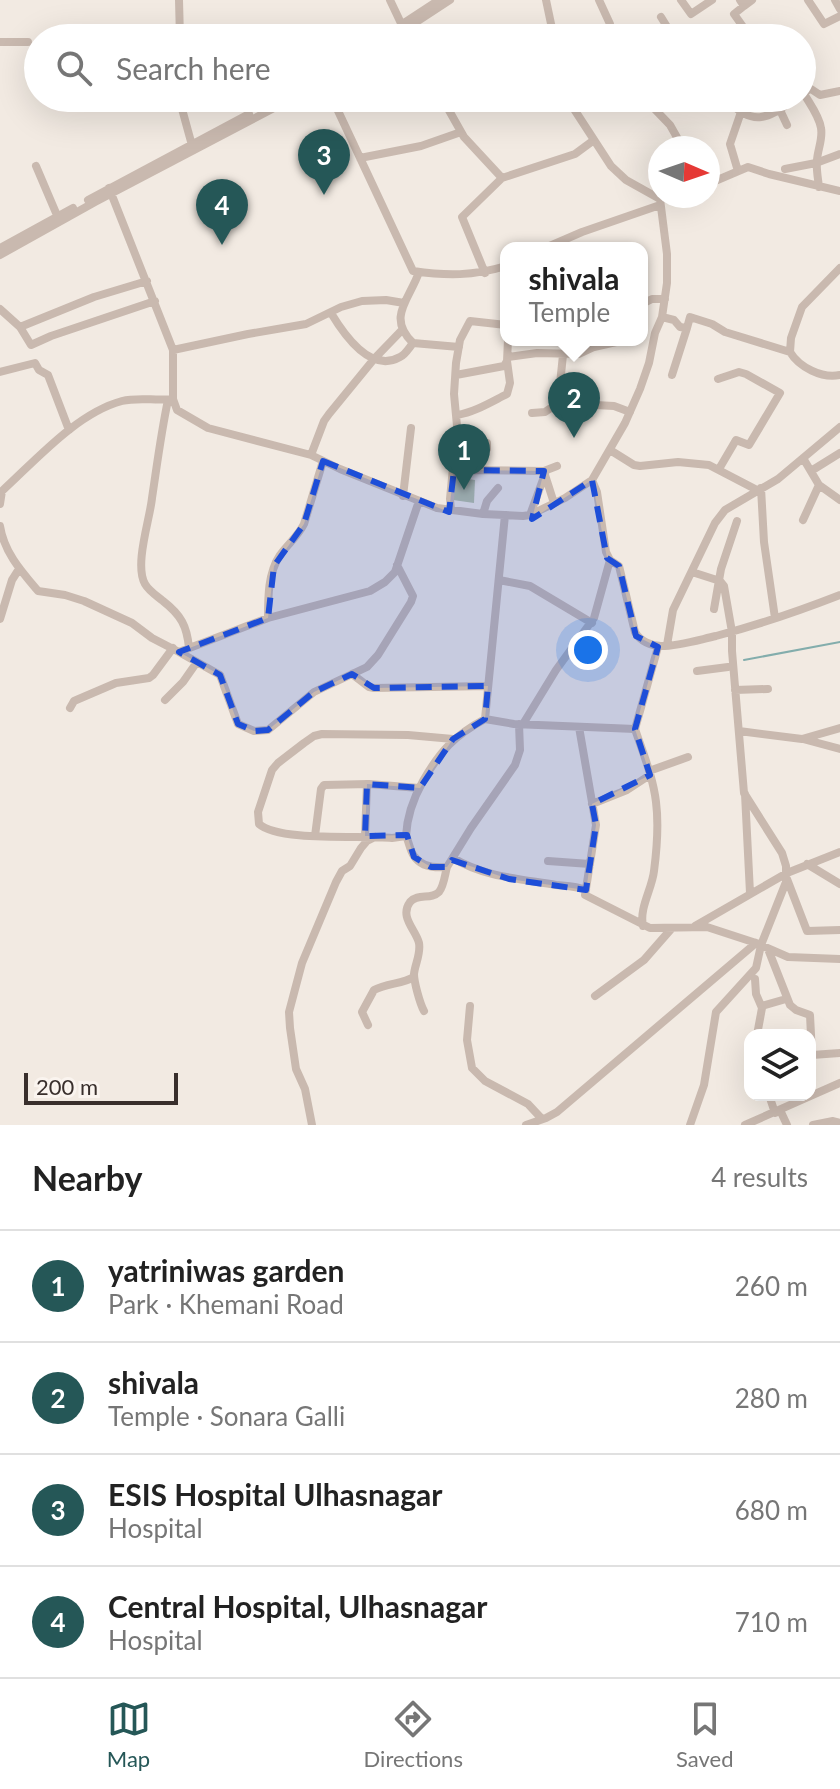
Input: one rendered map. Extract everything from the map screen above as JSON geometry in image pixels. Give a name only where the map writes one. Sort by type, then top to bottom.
[{"type":"street","points":[[179,0],[180,24]]},
{"type":"street","points":[[390,0],[401,24]]},
{"type":"street","points":[[412,24],[439,0]]},
{"type":"street","points":[[414,24],[450,0]]},
{"type":"street","points":[[546,0],[551,24]]},
{"type":"street","points":[[599,0],[610,24]]},
{"type":"street","points":[[681,0],[691,14],[712,0]]},
{"type":"street","points":[[808,0],[824,24],[840,16]]},
{"type":"street","points":[[835,0],[840,9]]},
{"type":"street","points":[[741,24],[734,14],[745,2]]},
{"type":"street","points":[[661,17],[665,24]]},
{"type":"street","points":[[0,42],[24,42]]},
{"type":"street","points":[[816,92],[826,95],[840,91]]},
{"type":"street","points":[[183,112],[192,147]]},
{"type":"street","points":[[0,248],[256,112]]},
{"type":"street","points":[[192,147],[264,112]]},
{"type":"street","points":[[339,112],[413,271],[444,276],[485,273],[500,268]]},
{"type":"street","points":[[450,112],[461,132],[502,178]]},
{"type":"street","points":[[576,112],[611,166],[648,194]]},
{"type":"street","points":[[658,112],[676,136]]},
{"type":"street","points":[[738,171],[730,144],[741,112],[762,118],[776,112]]},
{"type":"street","points":[[781,112],[787,125]]},
{"type":"street","points":[[814,112],[822,130],[816,163],[819,187]]},
{"type":"street","points":[[360,158],[421,146],[461,132]]},
{"type":"street","points":[[485,273],[462,217],[502,178],[575,154],[594,140]]},
{"type":"street","points":[[785,169],[840,154]]},
{"type":"street","points":[[36,166],[58,219]]},
{"type":"street","points":[[720,179],[748,167],[840,191]]},
{"type":"street","points":[[70,708],[74,701],[116,683],[149,678],[180,649],[188,635],[184,623],[145,584],[142,574],[158,449],[170,400],[173,350],[111,191]]},
{"type":"street","points":[[559,242],[648,207]]},
{"type":"street","points":[[170,400],[177,410],[208,428],[311,455],[437,508],[483,514],[530,515],[592,480],[630,412],[649,363],[665,299],[667,254],[661,208]]},
{"type":"street","points":[[0,255],[58,219]]},
{"type":"street","points":[[419,272],[400,314],[402,330],[413,343],[459,347]]},
{"type":"street","points":[[838,274],[802,307],[791,338],[790,352],[796,361],[813,371],[840,375]]},
{"type":"street","points":[[20,327],[94,297],[147,281]]},
{"type":"street","points":[[648,301],[665,299]]},
{"type":"street","points":[[0,309],[20,327],[31,345],[155,301]]},
{"type":"street","points":[[173,350],[306,324],[341,307],[362,301],[404,303]]},
{"type":"street","points":[[331,313],[346,339],[374,359],[401,357],[413,343]]},
{"type":"street","points":[[662,317],[687,328]]},
{"type":"street","points":[[672,375],[690,317],[725,332],[790,352]]},
{"type":"street","points":[[451,510],[457,415],[454,394],[459,347],[470,321],[500,324]]},
{"type":"street","points":[[311,455],[324,421],[402,330]]},
{"type":"street","points":[[648,332],[655,333]]},
{"type":"street","points":[[457,415],[473,412],[507,394],[510,383],[508,346]]},
{"type":"street","points":[[507,359],[537,353],[579,354],[598,346]]},
{"type":"street","points":[[558,403],[563,355]]},
{"type":"street","points":[[456,375],[504,366],[507,359]]},
{"type":"street","points":[[0,372],[35,363],[39,370],[48,375],[69,430]]},
{"type":"street","points":[[718,379],[739,372],[780,393],[749,445],[736,440],[719,469]]},
{"type":"street","points":[[0,504],[1,487],[88,414],[132,399],[170,400]]},
{"type":"street","points":[[532,413],[545,412],[558,403],[614,406],[630,412]]},
{"type":"street","points":[[643,926],[642,914],[653,879],[656,801],[635,729],[673,610],[715,523],[725,510],[778,479],[840,427]]},
{"type":"street","points":[[403,496],[411,428]]},
{"type":"street","points":[[483,470],[487,443]]},
{"type":"street","points":[[454,449],[483,454]]},
{"type":"street","points":[[610,450],[640,466],[678,462],[700,464],[719,469],[759,489]]},
{"type":"street","points":[[811,471],[840,453]]},
{"type":"street","points":[[803,458],[819,485],[840,500]]},
{"type":"street","points":[[268,618],[268,594],[274,566],[304,524],[323,461]]},
{"type":"street","points":[[454,470],[544,472],[557,466]]},
{"type":"street","points":[[544,472],[554,503]]},
{"type":"street","points":[[530,515],[544,472]]},
{"type":"street","points":[[592,480],[606,552],[610,560],[619,566],[636,635],[644,641],[663,646],[696,641],[840,595]]},
{"type":"street","points":[[803,520],[819,485]]},
{"type":"street","points":[[483,514],[487,501],[498,488]]},
{"type":"street","points":[[759,489],[775,618]]},
{"type":"street","points":[[180,649],[268,618],[370,591],[385,582],[395,572],[419,501]]},
{"type":"street","points":[[485,719],[505,515]]},
{"type":"street","points":[[714,609],[721,569],[737,521]]},
{"type":"street","points":[[0,532],[19,569],[38,591],[84,601],[132,623],[152,638],[180,649],[220,675],[238,724],[254,731],[268,730],[314,692],[367,667],[378,655],[413,596],[397,565]]},
{"type":"street","points":[[424,1011],[414,977],[420,945],[409,925],[407,907],[416,897],[438,893],[447,867],[515,765],[520,750],[521,724],[556,670],[592,623],[610,560]]},
{"type":"street","points":[[0,619],[12,580],[19,569]]},
{"type":"street","points":[[692,572],[720,581],[724,586],[732,632],[750,893]]},
{"type":"street","points":[[499,580],[530,586],[592,623]]},
{"type":"street","points":[[165,700],[197,662]]},
{"type":"street","points":[[697,671],[728,667]]},
{"type":"street","points":[[352,674],[374,688],[488,686]]},
{"type":"street","points":[[735,690],[768,689]]},
{"type":"street","points":[[447,867],[422,864],[414,857],[406,836],[409,812],[419,788],[430,767],[453,739],[485,719],[521,724],[635,729]]},
{"type":"street","points":[[579,727],[596,825],[585,895],[650,928],[707,927],[788,957],[840,959]]},
{"type":"street","points":[[802,739],[840,728]]},
{"type":"street","points":[[739,731],[802,739],[840,749]]},
{"type":"street","points":[[406,836],[302,836],[267,829],[259,824],[257,817],[272,770],[314,736],[408,735],[453,739]]},
{"type":"street","points":[[592,804],[627,790],[650,773],[688,757]]},
{"type":"street","points":[[365,836],[367,784]]},
{"type":"street","points":[[315,836],[324,785],[419,788]]},
{"type":"street","points":[[744,793],[782,853],[807,931],[840,930]]},
{"type":"street","points":[[312,1125],[305,1089],[296,1069],[289,1012],[302,963],[336,882],[367,841],[376,837]]},
{"type":"street","points":[[694,926],[807,864],[840,852]]},
{"type":"street","points":[[453,858],[509,879],[572,885],[586,890]]},
{"type":"street","points":[[548,861],[590,864]]},
{"type":"street","points":[[807,864],[840,884]]},
{"type":"street","points":[[690,1125],[704,1085],[716,1012],[754,972],[787,876]]},
{"type":"street","points":[[595,996],[644,960],[672,928]]},
{"type":"street","points":[[761,945],[786,999],[796,1010],[810,1015],[812,1055],[840,1053]]},
{"type":"street","points":[[526,1125],[557,1112],[761,945]]},
{"type":"street","points":[[368,1025],[362,1012],[374,990],[414,977]]},
{"type":"street","points":[[755,979],[756,994],[762,1006],[758,1029]]},
{"type":"street","points":[[762,1006],[786,999]]},
{"type":"street","points":[[470,1006],[467,1040],[472,1068],[485,1081],[528,1104],[542,1119]]},
{"type":"street","points":[[745,1125],[756,1124],[836,1085],[840,1074]]},
{"type":"street","points":[[772,1101],[787,1125]]},
{"type":"street","points":[[814,1125],[833,1121],[840,1123]]},
{"type":"highlighted area","points":[[323,461],[449,512],[454,470],[544,471],[532,519],[592,480],[607,558],[619,566],[636,636],[658,647],[635,729],[650,775],[592,804],[596,825],[586,890],[509,879],[452,860],[447,867],[431,867],[414,857],[407,835],[365,836],[367,784],[420,788],[453,739],[485,719],[488,686],[374,688],[352,674],[314,692],[268,730],[254,731],[238,724],[220,675],[179,652],[268,618],[274,566],[304,524]]},
{"type":"green space","points":[[455,477],[475,480],[474,503],[453,500]]},
{"type":"waterway","points":[[744,660],[840,642]]},
{"type":"place","name":"ESIS Hospital Ulhasnagar","points":[[324,195]]},
{"type":"place","name":"Central Hospital, Ulhasnagar","points":[[222,245]]},
{"type":"place","name":"shivala","points":[[574,438]]},
{"type":"place","name":"yatriniwas garden","points":[[464,490]]}]
